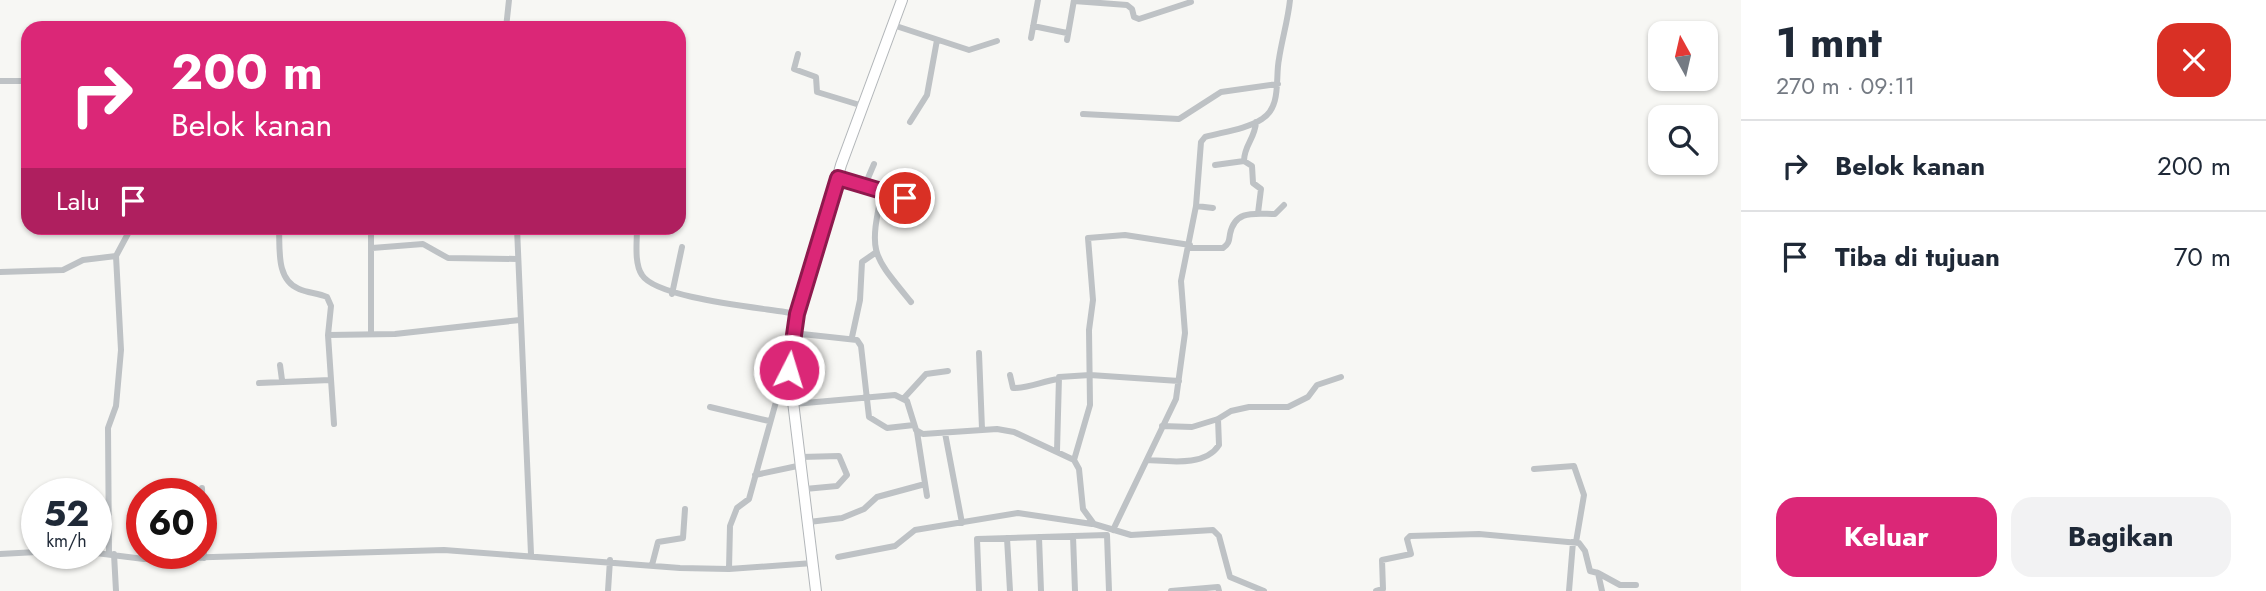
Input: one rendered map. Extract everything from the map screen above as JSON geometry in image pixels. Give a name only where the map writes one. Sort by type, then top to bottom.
[{"type":"main road","points":[[816,591],[791,385],[793,333],[838,178],[902,0]]},
{"type":"street","points":[[507,21],[509,0]]},
{"type":"street","points":[[1031,38],[1038,0]]},
{"type":"street","points":[[1033,26],[1067,37],[1074,0],[1127,5],[1132,9],[1134,17],[1139,19],[1191,2]]},
{"type":"street","points":[[1113,530],[1176,399],[1185,322],[1181,281],[1196,206],[1202,140],[1256,122],[1272,109],[1290,0]]},
{"type":"street","points":[[893,25],[969,50],[997,41]]},
{"type":"street","points":[[910,122],[927,95],[937,40]]},
{"type":"street","points":[[798,54],[794,69],[814,76],[817,92],[865,106]]},
{"type":"street","points":[[0,81],[21,81]]},
{"type":"street","points":[[1083,114],[1179,119],[1221,92],[1278,84]]},
{"type":"street","points":[[1244,162],[1245,149],[1254,139],[1256,122]]},
{"type":"street","points":[[1215,165],[1244,162],[1252,166],[1253,183],[1261,191],[1258,213]]},
{"type":"street","points":[[865,185],[874,164]]},
{"type":"street","points":[[838,178],[905,198]]},
{"type":"street","points":[[882,191],[874,227],[875,253],[878,262],[911,302]]},
{"type":"street","points":[[1074,460],[1089,412],[1093,300],[1088,238],[1125,235],[1189,246],[1223,248],[1229,242],[1236,221],[1246,214],[1277,214],[1284,205]]},
{"type":"street","points":[[1196,206],[1213,208]]},
{"type":"street","points":[[110,478],[108,422],[116,406],[121,350],[116,256],[127,235]]},
{"type":"street","points":[[280,235],[282,264],[287,280],[298,289],[323,295],[330,301],[328,335],[334,424]]},
{"type":"street","points":[[371,235],[371,334]]},
{"type":"street","points":[[517,235],[531,554]]},
{"type":"street","points":[[638,235],[641,274],[651,284],[672,294],[797,314]]},
{"type":"street","points":[[372,248],[423,244],[448,258],[517,259]]},
{"type":"street","points":[[672,294],[682,247]]},
{"type":"street","points":[[852,337],[860,300],[862,262],[875,253]]},
{"type":"street","points":[[0,272],[62,270],[83,260],[116,256]]},
{"type":"street","points":[[328,335],[371,334],[520,320]]},
{"type":"street","points":[[793,333],[852,337],[861,346],[869,417],[882,427],[915,428],[945,433],[982,429],[1014,432],[1074,460],[1079,469],[1083,509],[1094,524]]},
{"type":"street","points":[[979,353],[982,429]]},
{"type":"street","points":[[280,365],[282,380]]},
{"type":"street","points":[[904,398],[926,374],[948,371]]},
{"type":"street","points":[[1010,375],[1013,388],[1037,386],[1042,381],[1090,376],[1179,381]]},
{"type":"street","points":[[1163,426],[1192,426],[1218,419],[1231,411],[1288,407],[1308,397],[1317,385],[1341,377]]},
{"type":"street","points":[[1057,451],[1059,379]]},
{"type":"street","points":[[259,383],[330,380]]},
{"type":"street","points":[[729,569],[730,526],[737,508],[749,499],[779,391],[791,385]]},
{"type":"street","points":[[794,404],[895,395],[904,398]]},
{"type":"street","points":[[904,398],[915,428],[927,496]]},
{"type":"street","points":[[710,407],[769,421]]},
{"type":"street","points":[[1147,460],[1184,462],[1210,455],[1219,445],[1218,419]]},
{"type":"street","points":[[945,433],[962,523]]},
{"type":"street","points":[[755,475],[801,461],[839,456],[847,475],[837,486],[805,489]]},
{"type":"street","points":[[1534,469],[1574,466],[1584,495],[1569,591]]},
{"type":"street","points":[[809,522],[842,518],[864,509],[877,497],[925,484]]},
{"type":"street","points":[[652,565],[658,542],[682,538],[685,509]]},
{"type":"street","points":[[838,557],[895,546],[915,530],[1026,512],[1141,535],[1213,530],[1219,536],[1230,577],[1264,591]]},
{"type":"street","points":[[1376,591],[1383,589],[1382,560],[1411,554],[1407,539],[1412,535],[1479,534],[1575,542],[1583,547],[1590,571],[1619,585],[1636,585]]},
{"type":"street","points":[[979,591],[977,539],[1107,535],[1109,591]]},
{"type":"street","points":[[1073,536],[1075,591]]},
{"type":"street","points":[[1039,537],[1041,591]]},
{"type":"street","points":[[1007,538],[1010,591]]},
{"type":"street","points":[[217,558],[444,550],[729,569],[813,563]]},
{"type":"street","points":[[0,554],[21,553]]},
{"type":"street","points":[[116,591],[112,554],[126,556]]},
{"type":"street","points":[[608,591],[610,560]]},
{"type":"street","points":[[1598,573],[1602,591]]},
{"type":"street","points":[[1171,591],[1218,587],[1219,591]]},
{"type":"route","points":[[789,370],[797,314],[838,178],[905,198]]}]
